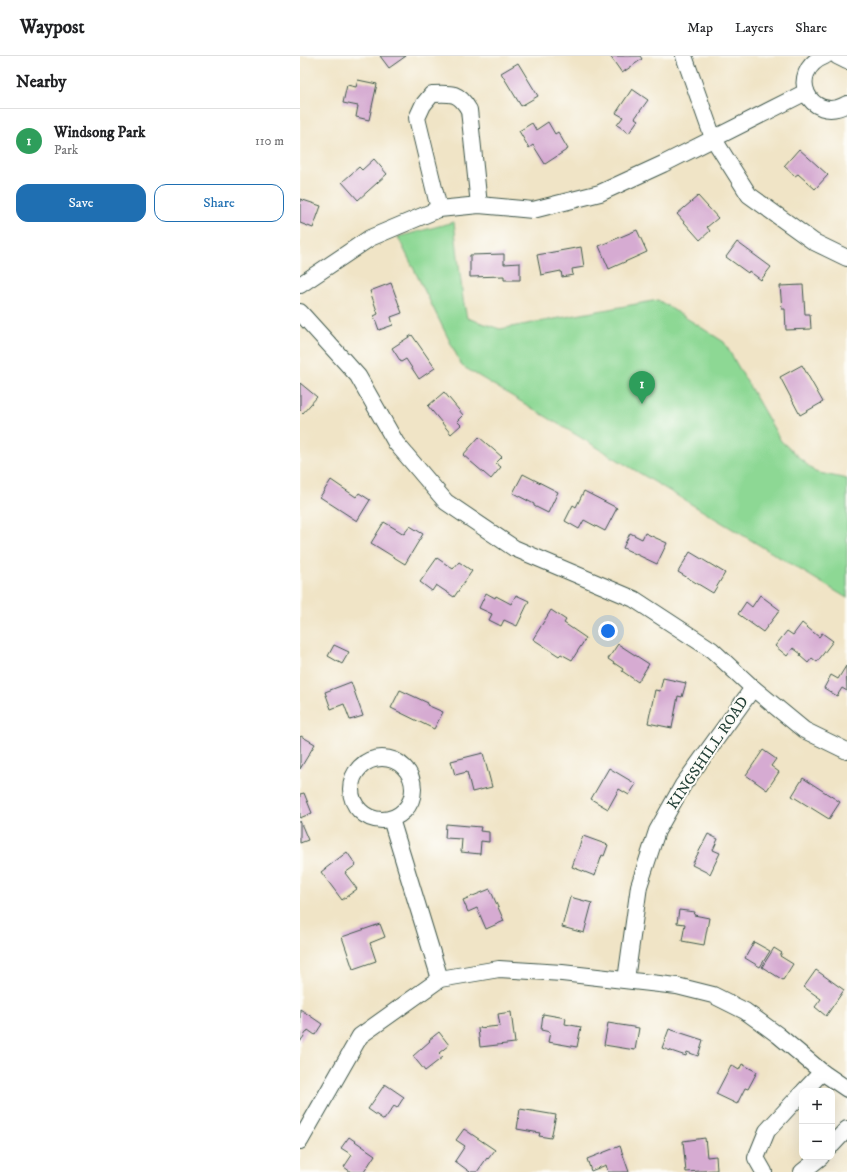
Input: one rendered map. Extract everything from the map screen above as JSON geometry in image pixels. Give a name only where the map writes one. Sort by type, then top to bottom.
[{"type":"street","points":[[684,56],[713,138],[749,195],[814,242],[847,258]]},
{"type":"street","points":[[825,56],[810,65],[806,73],[804,83],[806,92],[813,102],[824,108],[841,108],[847,104]]},
{"type":"street","points":[[837,56],[847,61]]},
{"type":"street","points":[[300,285],[370,238],[439,209],[479,205],[533,210],[600,193],[663,164],[806,92]]},
{"type":"street","points":[[439,209],[417,118],[423,105],[432,94],[448,93],[462,99],[469,110],[479,205]]},
{"type":"street","points":[[300,312],[358,376],[396,443],[446,502],[514,548],[634,599],[712,650],[753,688],[804,730],[847,751]]},
{"type":"street","name":"KINGSHILL ROAD","points":[[626,980],[639,886],[657,831],[683,785],[753,688]]},
{"type":"street","points":[[391,819],[440,979]]},
{"type":"street","points":[[300,1142],[360,1036],[440,979],[499,969],[562,973],[677,986],[713,995],[745,1011],[778,1035],[822,1072],[847,1089]]},
{"type":"street","points":[[807,1088],[822,1072]]},
{"type":"street","points":[[764,1172],[756,1158],[767,1131],[799,1096]]},
{"type":"street","points":[[835,1142],[847,1129]]},
{"type":"street","points":[[802,1172],[817,1160]]},
{"type":"green space","points":[[454,222],[463,299],[467,318],[500,329],[658,300],[724,342],[781,441],[815,472],[847,479],[847,598],[462,366],[398,237]]},
{"type":"building","points":[[380,56],[406,56],[389,68]]},
{"type":"building","points":[[610,56],[640,56],[642,59],[622,73]]},
{"type":"building","points":[[518,63],[538,96],[521,106],[501,73]]},
{"type":"building","points":[[358,80],[377,84],[369,120],[356,117],[358,106],[343,103],[347,85],[356,87]]},
{"type":"building","points":[[632,89],[648,100],[635,118],[638,120],[629,133],[617,125],[623,117],[616,113]]},
{"type":"building","points":[[548,122],[555,134],[558,132],[568,149],[545,164],[533,145],[529,148],[519,131],[532,123],[536,130]]},
{"type":"building","points":[[799,149],[828,175],[815,189],[798,174],[795,176],[784,166]]},
{"type":"building","points":[[374,159],[387,174],[358,200],[342,182],[359,167],[362,170]]},
{"type":"building","points":[[698,196],[718,218],[707,227],[710,231],[700,240],[677,214]]},
{"type":"building","points":[[300,199],[321,206],[313,228],[300,223]]},
{"type":"building","points":[[637,230],[647,252],[609,269],[599,246]]},
{"type":"building","points":[[737,242],[771,267],[761,280],[749,271],[748,273],[726,257]]},
{"type":"building","points":[[581,247],[584,267],[572,269],[573,275],[562,277],[561,271],[541,275],[537,255]]},
{"type":"building","points":[[504,254],[504,264],[520,263],[520,280],[504,280],[504,276],[470,277],[470,255]]},
{"type":"building","points":[[391,283],[402,313],[391,317],[393,325],[379,330],[374,316],[378,314],[370,291]]},
{"type":"building","points":[[803,285],[805,314],[810,314],[811,329],[786,330],[785,309],[782,309],[780,286]]},
{"type":"building","points":[[412,335],[435,368],[419,379],[406,359],[401,362],[392,348]]},
{"type":"building","points":[[802,365],[823,402],[800,415],[780,377]]},
{"type":"building","points":[[300,383],[317,397],[303,413],[300,410]]},
{"type":"building","points":[[444,392],[463,415],[457,421],[461,425],[451,434],[428,406]]},
{"type":"building","points":[[479,437],[502,457],[496,463],[501,467],[491,479],[463,455]]},
{"type":"building","points":[[523,474],[558,492],[548,513],[513,493]]},
{"type":"building","points":[[331,480],[356,497],[359,493],[370,500],[357,521],[320,497]]},
{"type":"building","points":[[584,491],[617,508],[605,531],[584,520],[579,529],[565,521],[573,505],[576,507]]},
{"type":"building","points":[[384,522],[404,534],[410,526],[423,534],[405,564],[371,543]]},
{"type":"building","points":[[630,533],[642,539],[645,533],[667,543],[657,564],[623,548]]},
{"type":"building","points":[[690,552],[725,573],[713,593],[678,572]]},
{"type":"building","points":[[437,558],[453,569],[459,562],[472,571],[454,597],[436,585],[432,591],[420,582]]},
{"type":"building","points":[[486,593],[495,598],[496,596],[511,604],[516,595],[529,601],[517,626],[504,620],[501,626],[489,620],[492,614],[479,608]]},
{"type":"building","points":[[760,595],[780,610],[763,632],[738,614],[746,602],[752,607]]},
{"type":"building","points":[[551,610],[566,620],[564,623],[586,638],[572,660],[561,654],[559,656],[533,639]]},
{"type":"building","points":[[802,623],[819,637],[822,633],[833,641],[817,662],[812,658],[808,663],[800,656],[801,654],[793,648],[787,656],[775,646],[787,631],[793,635]]},
{"type":"building","points":[[618,644],[649,664],[638,682],[608,659]]},
{"type":"building","points":[[334,645],[349,652],[342,664],[328,656]]},
{"type":"building","points":[[846,666],[847,691],[842,688],[837,696],[824,688],[831,675],[838,679]]},
{"type":"building","points":[[663,678],[686,683],[682,697],[678,696],[672,728],[648,723],[655,690],[660,691]]},
{"type":"building","points":[[351,682],[363,716],[350,720],[344,704],[331,709],[325,692]]},
{"type":"building","points":[[400,690],[443,712],[434,729],[391,708]]},
{"type":"building","points":[[301,736],[315,744],[300,769],[300,737]]},
{"type":"building","points":[[763,750],[776,759],[771,766],[779,772],[767,790],[746,775]]},
{"type":"building","points":[[483,753],[492,787],[472,792],[467,772],[455,775],[451,761]]},
{"type":"building","points":[[609,768],[636,784],[629,795],[619,789],[608,809],[591,799]]},
{"type":"building","points":[[803,778],[840,802],[829,819],[792,796]]},
{"type":"building","points":[[304,793],[312,813],[300,818],[300,794]]},
{"type":"building","points":[[300,821],[308,840],[300,843]]},
{"type":"building","points":[[446,824],[481,827],[480,831],[489,832],[489,842],[481,841],[480,854],[461,852],[462,839],[445,838]]},
{"type":"building","points":[[708,834],[718,839],[713,850],[720,853],[710,874],[692,865]]},
{"type":"building","points":[[583,836],[608,845],[604,856],[602,855],[595,876],[572,867]]},
{"type":"building","points":[[347,852],[356,865],[345,873],[357,889],[342,900],[321,872]]},
{"type":"building","points":[[490,889],[504,921],[486,929],[477,908],[468,912],[463,900]]},
{"type":"building","points":[[570,897],[592,903],[584,933],[562,927]]},
{"type":"building","points":[[679,910],[695,912],[694,915],[709,918],[704,945],[682,941],[685,924],[677,923]]},
{"type":"building","points":[[380,924],[385,937],[370,943],[376,961],[353,969],[342,937]]},
{"type":"building","points":[[754,942],[770,951],[760,967],[745,958]]},
{"type":"building","points":[[774,948],[782,953],[780,956],[793,964],[783,980],[762,967]]},
{"type":"building","points":[[816,970],[844,990],[826,1016],[815,1007],[821,999],[804,987]]},
{"type":"building","points":[[300,1009],[322,1024],[315,1035],[308,1030],[300,1042]]},
{"type":"building","points":[[511,1012],[515,1043],[480,1047],[478,1028],[500,1026],[498,1014]]},
{"type":"building","points":[[543,1014],[566,1018],[565,1024],[581,1027],[577,1047],[548,1042],[550,1032],[541,1030]]},
{"type":"building","points":[[608,1023],[639,1028],[635,1050],[604,1045]]},
{"type":"building","points":[[669,1029],[703,1040],[698,1056],[687,1052],[686,1056],[662,1048]]},
{"type":"building","points":[[439,1032],[449,1045],[439,1053],[443,1057],[425,1071],[413,1056]]},
{"type":"building","points":[[742,1064],[757,1072],[748,1089],[745,1088],[737,1104],[716,1094],[731,1065],[739,1070]]},
{"type":"building","points":[[385,1084],[404,1097],[397,1108],[394,1106],[384,1120],[368,1109]]},
{"type":"building","points":[[520,1109],[556,1115],[551,1138],[539,1136],[540,1133],[517,1129]]},
{"type":"building","points":[[464,1129],[495,1150],[477,1172],[470,1172],[455,1161],[465,1146],[456,1140]]},
{"type":"building","points":[[349,1137],[375,1155],[364,1172],[351,1172],[344,1167],[352,1155],[341,1148]]},
{"type":"building","points":[[705,1138],[707,1157],[716,1156],[717,1170],[686,1172],[683,1141]]},
{"type":"building","points":[[620,1146],[629,1172],[608,1172],[606,1165],[591,1171],[587,1159]]},
{"type":"place","name":"Windsong Park","points":[[642,404]]}]
